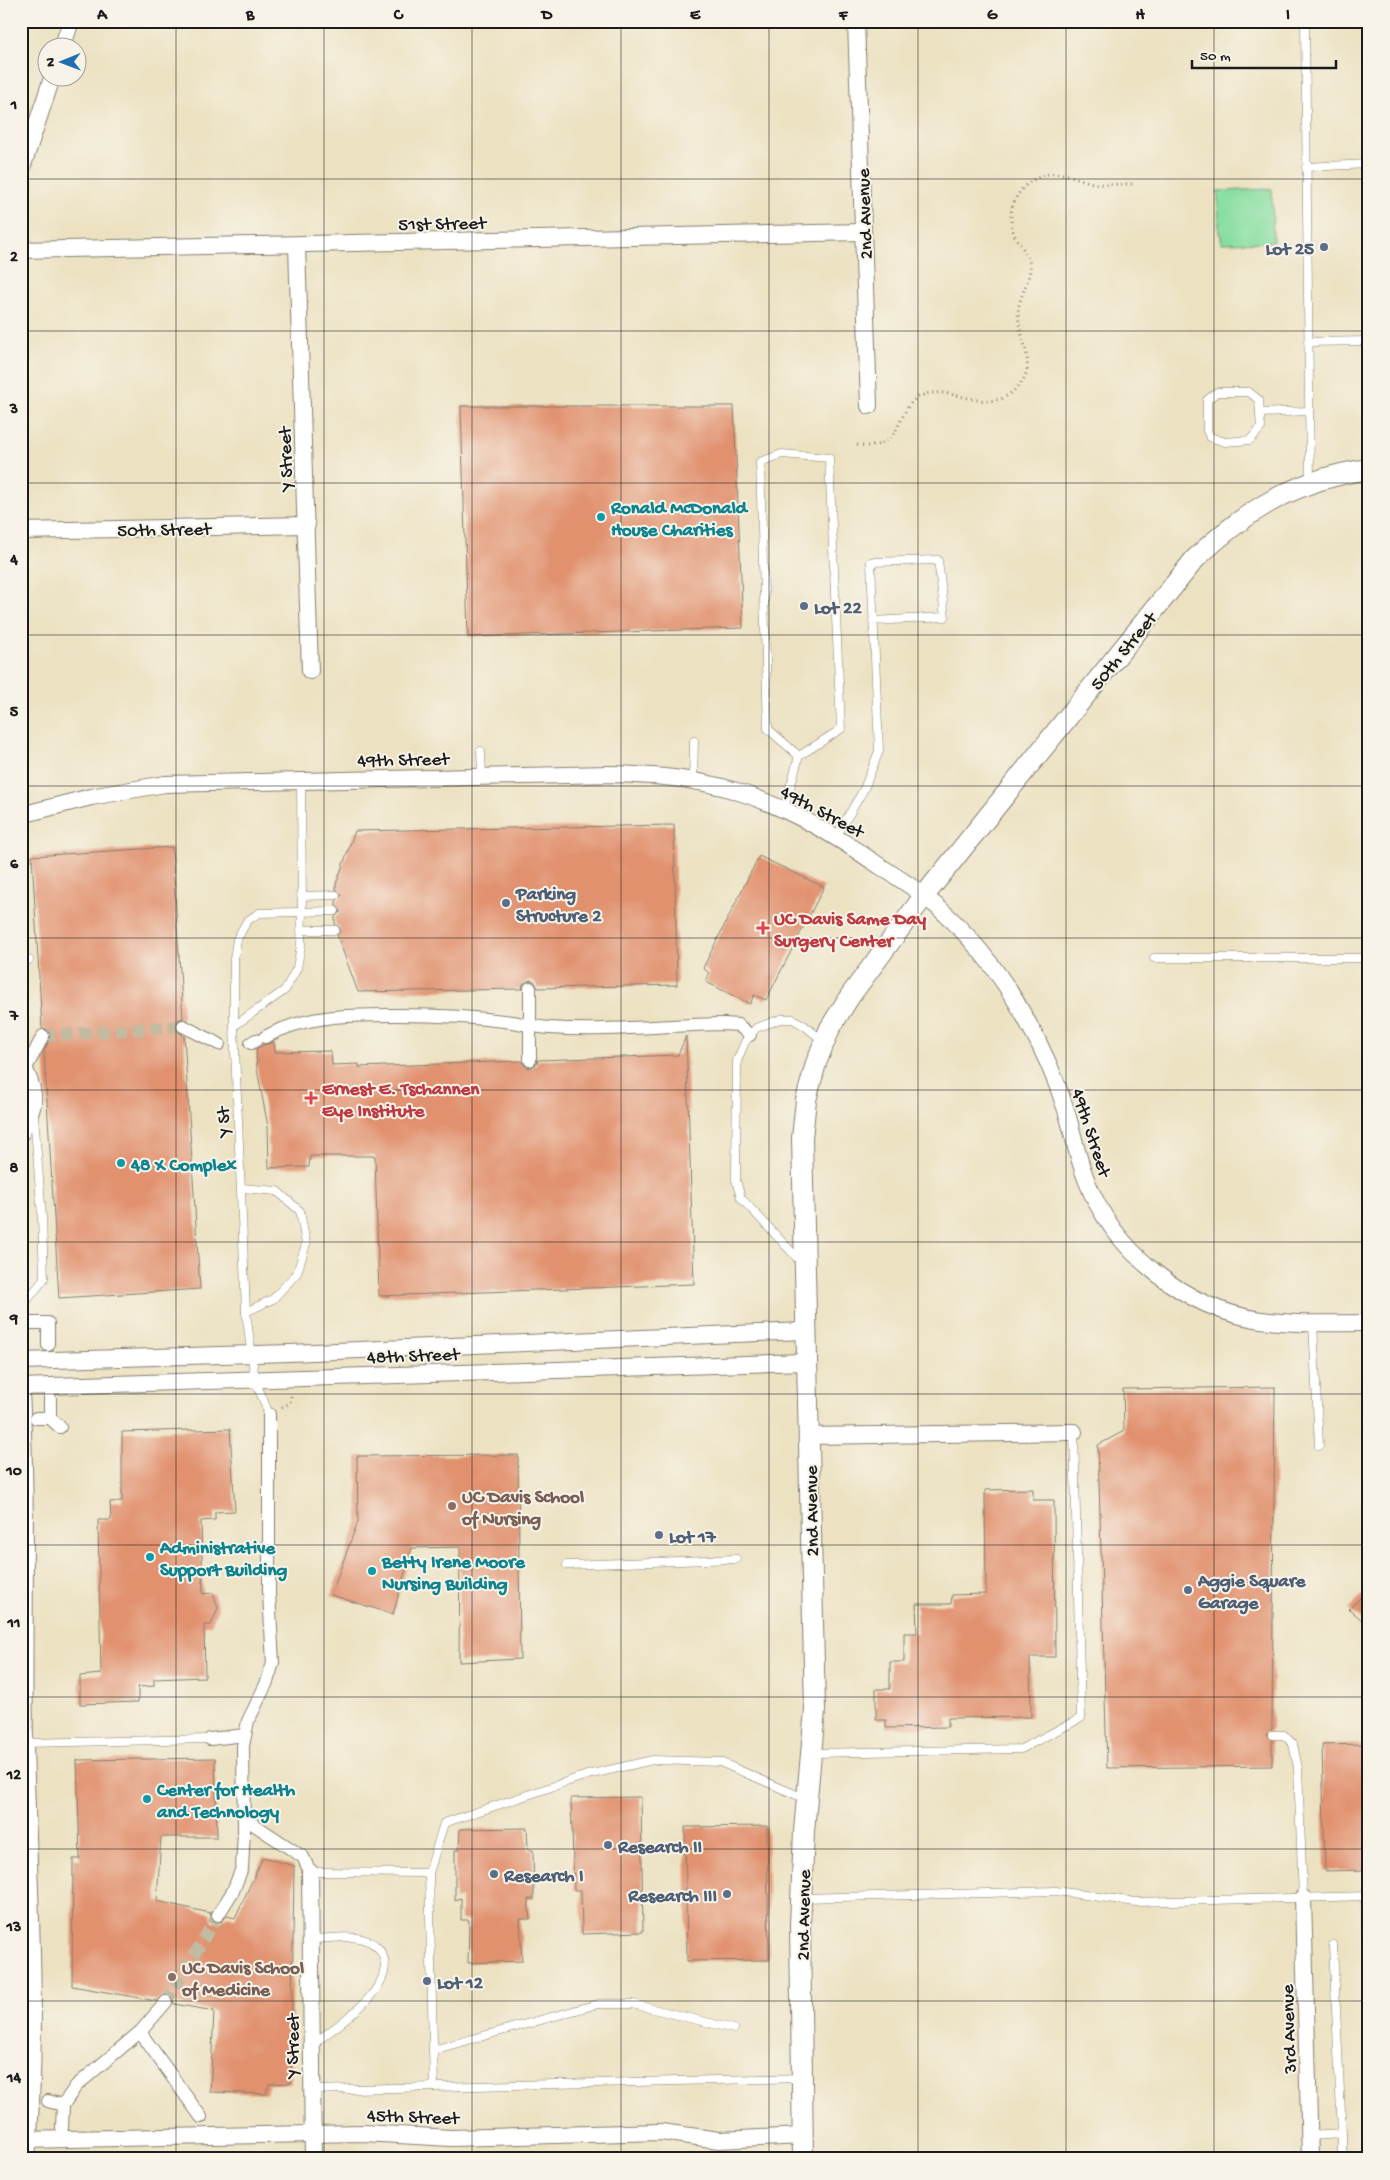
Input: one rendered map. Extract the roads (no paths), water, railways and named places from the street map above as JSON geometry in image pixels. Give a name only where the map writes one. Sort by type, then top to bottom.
[{"type":"street","points":[[65,38],[70,21]]},
{"type":"street","name":"2nd Avenue","points":[[856,21],[870,406]]},
{"type":"street","points":[[21,171],[49,88]]},
{"type":"street","name":"51st Street","points":[[21,250],[863,232]]},
{"type":"street","name":"Y Street","points":[[297,245],[310,671]]},
{"type":"street","name":"50th Street","points":[[924,896],[1194,560],[1222,532],[1275,497],[1310,482],[1348,472],[1369,469]]},
{"type":"street","name":"50th Street","points":[[21,531],[307,525]]},
{"type":"street","name":"49th Street","points":[[21,815],[90,797],[165,784],[610,774],[652,775],[734,790],[784,809],[836,837],[924,896],[977,948],[1001,979],[1026,1018],[1057,1083],[1087,1182],[1112,1227],[1136,1255],[1163,1278],[1208,1305],[1258,1320],[1313,1323],[1369,1322]]},
{"type":"street","name":"2nd Avenue","points":[[803,2159],[801,1898],[814,1710],[802,1138],[806,1100],[824,1042],[850,996],[924,896]]},
{"type":"street","points":[[530,988],[530,1060]]},
{"type":"street","points":[[257,1040],[280,1029],[303,1022],[346,1015],[441,1016],[547,1028],[630,1029],[724,1024],[738,1025],[750,1035]]},
{"type":"street","points":[[183,1026],[219,1044]]},
{"type":"street","points":[[21,1133],[33,1110],[35,1095],[23,1069],[43,1036]]},
{"type":"street","points":[[28,1323],[48,1323],[48,1345]]},
{"type":"street","name":"48th Street","points":[[21,1361],[250,1354],[805,1331]]},
{"type":"street","name":"48th Street","points":[[21,1387],[619,1366],[806,1362]]},
{"type":"street","points":[[21,1392],[24,1448],[23,1743],[34,2027],[25,2140],[27,2159]]},
{"type":"street","points":[[50,1398],[50,1418]]},
{"type":"street","points":[[218,1915],[233,1891],[242,1868],[244,1818],[243,1746],[248,1721],[267,1682],[273,1663],[269,1592],[269,1414]]},
{"type":"street","points":[[36,1418],[50,1418],[60,1427]]},
{"type":"street","points":[[808,1436],[1074,1432]]},
{"type":"street","points":[[210,1739],[245,1735]]},
{"type":"street","points":[[244,1818],[302,1857],[310,1872]]},
{"type":"street","name":"Y Street","points":[[310,1872],[312,2159]]},
{"type":"street","name":"3rd Avenue","points":[[1303,1898],[1310,2159]]},
{"type":"street","points":[[62,2128],[63,2105],[76,2086],[140,2032],[166,2002]]},
{"type":"street","points":[[140,2032],[201,2117]]},
{"type":"street","points":[[48,2102],[63,2105]]},
{"type":"street","name":"45th Street","points":[[25,2140],[312,2134],[451,2138],[661,2132],[719,2140],[803,2136]]},
{"type":"lane","points":[[1305,21],[1310,482]]},
{"type":"lane","points":[[1306,167],[1369,164]]},
{"type":"lane","points":[[1308,342],[1369,341]]},
{"type":"lane","points":[[1217,392],[1249,392],[1258,400],[1261,413],[1261,428],[1250,440],[1225,442],[1210,437],[1207,430],[1207,400],[1217,392]]},
{"type":"lane","points":[[1261,413],[1309,411]]},
{"type":"lane","points":[[784,809],[799,756],[841,729],[829,458],[782,454],[760,462],[768,729],[799,756]]},
{"type":"lane","points":[[836,837],[864,789],[879,751],[873,621],[871,562],[938,560],[945,617],[873,621]]},
{"type":"lane","points":[[693,781],[694,741]]},
{"type":"lane","points":[[482,751],[482,776]]},
{"type":"lane","points":[[234,1026],[285,990],[296,968],[302,912],[301,780]]},
{"type":"lane","points":[[301,896],[336,895]]},
{"type":"lane","name":"Y St","points":[[269,1414],[255,1380],[250,1354],[246,1312],[234,1026],[234,959],[238,939],[247,921],[259,913],[335,911]]},
{"type":"lane","points":[[301,930],[335,930]]},
{"type":"lane","points":[[1154,958],[1369,958]]},
{"type":"lane","points":[[804,1266],[741,1198],[736,1180],[737,1061],[745,1042],[756,1028],[768,1022],[781,1019],[793,1019],[805,1026],[824,1042]]},
{"type":"lane","points":[[21,1308],[44,1279],[42,1217],[33,1110]]},
{"type":"lane","points":[[242,1188],[277,1191],[300,1211],[306,1244],[297,1273],[273,1299],[246,1312]]},
{"type":"lane","points":[[1313,1323],[1318,1446]]},
{"type":"lane","points":[[812,1754],[1021,1749],[1081,1718],[1074,1432]]},
{"type":"lane","points":[[567,1565],[736,1559]]},
{"type":"lane","points":[[1272,1735],[1284,1735],[1294,1744],[1298,1768],[1303,1898]]},
{"type":"lane","points":[[23,1743],[210,1739]]},
{"type":"lane","points":[[434,2087],[428,1873],[444,1823],[586,1775],[653,1760],[720,1762],[808,1800]]},
{"type":"lane","points":[[310,1872],[428,1873]]},
{"type":"lane","points":[[801,1898],[1056,1891],[1136,1902],[1367,1896],[1369,2017]]},
{"type":"lane","points":[[311,1939],[354,1938],[369,1941],[380,1950],[386,1960],[384,1973],[372,1996],[311,2046]]},
{"type":"lane","points":[[1333,1945],[1342,2159]]},
{"type":"lane","points":[[433,2050],[598,2004],[633,2004],[734,2029]]},
{"type":"lane","points":[[312,2090],[802,2078]]},
{"type":"lane","points":[[1310,2136],[1342,2134]]},
{"type":"tunnel","points":[[43,1036],[183,1026]]},
{"type":"tunnel","points":[[166,2002],[218,1915]]},
{"type":"place","name":"Lot 25","points":[[1324,247]]},
{"type":"place","name":"Ronald McDonald House Charities","points":[[601,517]]},
{"type":"place","name":"Lot 22","points":[[804,606]]},
{"type":"place","name":"Parking Structure 2","points":[[506,903]]},
{"type":"place","name":"UC Davis Same Day Surgery Center","points":[[763,928]]},
{"type":"place","name":"Ernest E. Tschannen Eye Institute","points":[[311,1098]]},
{"type":"place","name":"48 X Complex","points":[[121,1163]]},
{"type":"place","name":"UC Davis School of Nursing","points":[[452,1506]]},
{"type":"place","name":"Lot 17","points":[[659,1535]]},
{"type":"place","name":"Administrative Support Building","points":[[150,1557]]},
{"type":"place","name":"Betty Irene Moore Nursing Building","points":[[372,1571]]},
{"type":"place","name":"Aggie Square Garage","points":[[1188,1590]]},
{"type":"place","name":"Center for Health and Technology","points":[[147,1799]]},
{"type":"place","name":"Research II","points":[[608,1845]]},
{"type":"place","name":"Research I","points":[[494,1874]]},
{"type":"place","name":"Research III","points":[[727,1894]]},
{"type":"place","name":"UC Davis School of Medicine","points":[[172,1977]]},
{"type":"place","name":"Lot 12","points":[[427,1981]]}]
